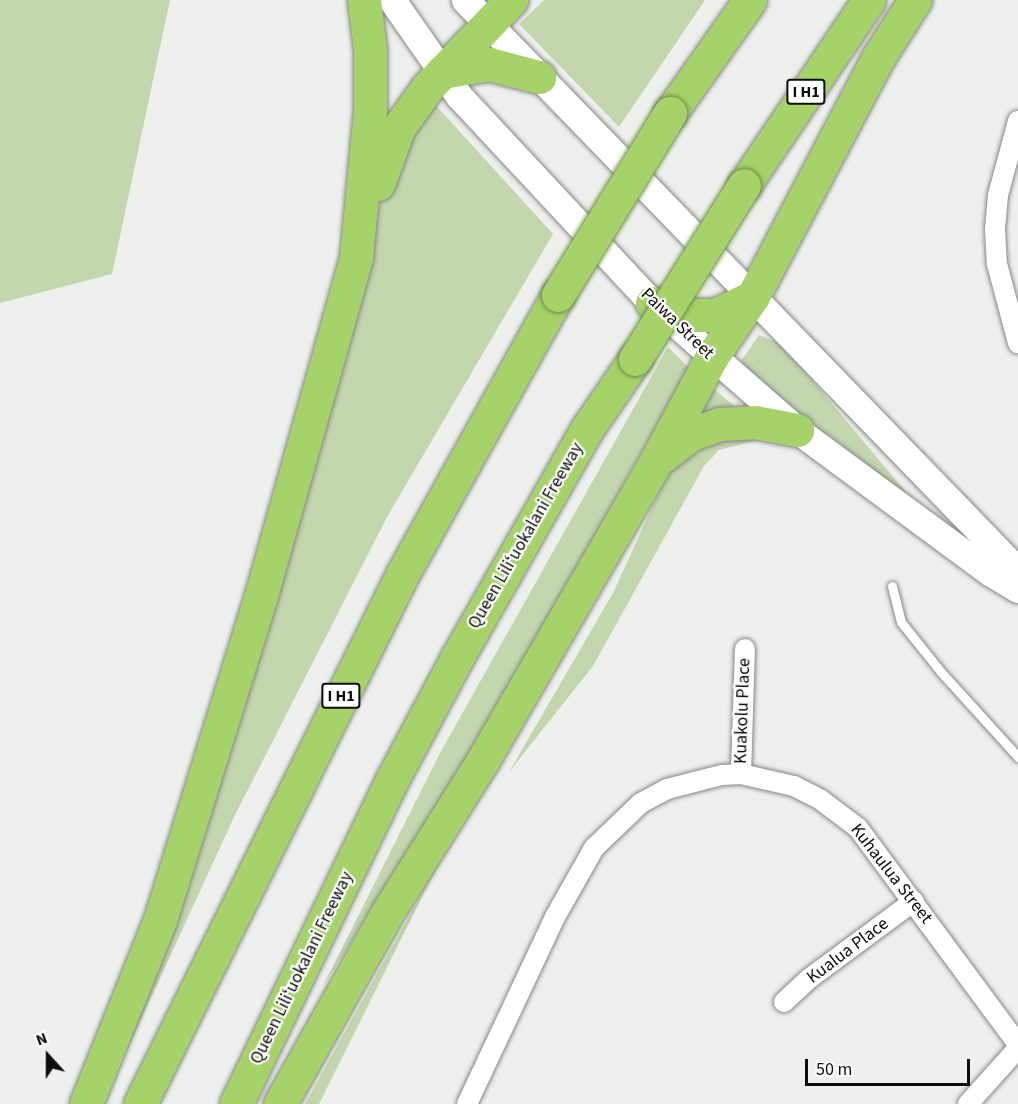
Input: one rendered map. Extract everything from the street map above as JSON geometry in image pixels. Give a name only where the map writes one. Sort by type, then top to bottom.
[{"type":"highway","points":[[356,258],[370,109],[370,50],[364,0]]},
{"type":"highway","points":[[86,1104],[115,1039],[163,909],[261,596],[388,150],[410,112],[442,72],[476,11],[511,0]]},
{"type":"highway","name":"I H1","points":[[140,1104],[403,573],[558,295],[670,113],[750,0]]},
{"type":"highway","name":"Queen Liliʻuokalani Freeway","points":[[236,1104],[393,778],[458,656],[587,429],[635,359],[744,185],[869,0]]},
{"type":"highway","points":[[280,1104],[389,910],[483,760],[655,463],[711,358],[753,296],[878,58],[915,0]]},
{"type":"highway","points":[[442,72],[489,64],[540,77]]},
{"type":"highway","points":[[652,303],[695,315],[715,315],[753,296]]},
{"type":"highway","points":[[655,463],[675,444],[720,424],[755,422],[797,430]]},
{"type":"main road","name":"Paiwa Street","points":[[392,0],[442,72],[552,198],[652,303],[711,358],[797,430],[991,573],[1018,589]]},
{"type":"main road","points":[[476,11],[1018,571]]},
{"type":"street","points":[[1018,121],[998,195],[995,229],[997,264],[1018,343]]},
{"type":"street","name":"Kuakolu Place","points":[[741,774],[745,649]]},
{"type":"street","name":"Kuhaulua Street","points":[[467,1104],[555,917],[594,848],[641,803],[667,789],[693,780],[741,774],[794,786],[839,812],[858,828],[1018,1046]]},
{"type":"street","name":"Kualua Place","points":[[784,1002],[810,978],[914,902]]},
{"type":"street","points":[[968,1104],[1018,1046]]},
{"type":"lane","points":[[892,586],[901,622],[941,672],[1018,757]]},
{"type":"green space","points":[[0,0],[170,0],[112,274],[0,303]]},
{"type":"green space","points":[[544,0],[705,0],[619,127],[519,24]]},
{"type":"green space","points":[[431,100],[553,234],[387,517],[234,817],[128,1048],[122,1046],[340,354],[383,192]]},
{"type":"green space","points":[[759,335],[779,343],[792,356],[911,498],[764,387],[744,367],[741,361]]},
{"type":"green space","points":[[668,347],[694,373],[663,414],[505,696],[322,988],[440,753]]},
{"type":"green space","points":[[707,383],[734,406],[686,424]]},
{"type":"green space","points":[[736,437],[758,440],[719,450],[704,466],[593,666],[509,772],[613,593],[671,466],[688,450]]},
{"type":"green space","points":[[442,857],[319,1104],[305,1104]]}]
